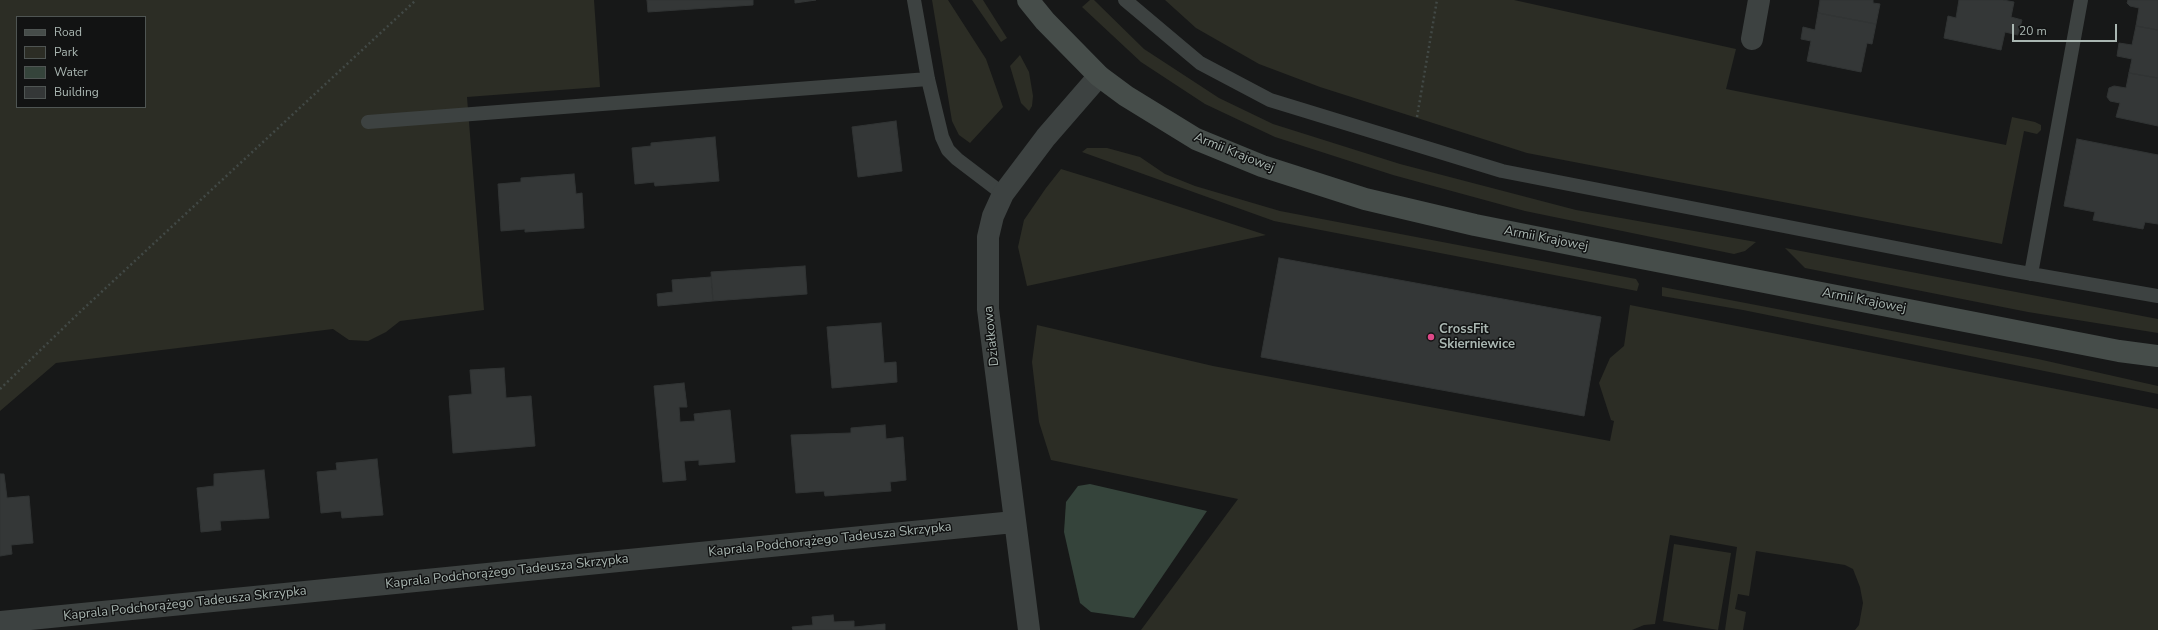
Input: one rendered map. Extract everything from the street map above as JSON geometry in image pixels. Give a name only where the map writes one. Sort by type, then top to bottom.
[{"type":"street","name":"Armii Krajowej","points":[[1028,0],[1045,21],[1099,76],[1126,96],[1196,139],[1254,163],[1366,199],[1475,225],[2119,351],[2158,356]]},
{"type":"street","points":[[1752,39],[1759,0]]},
{"type":"street","name":"Działkowa","points":[[1029,630],[988,309],[988,237],[993,216],[1004,194],[1046,137],[1099,76]]},
{"type":"street","name":"Armii Krajowej","points":[[2119,351],[2158,362]]},
{"type":"street","name":"Kaprala Podchorążego Tadeusza Skrzypka","points":[[0,622],[1014,522]]},
{"type":"lane","points":[[914,0],[936,119],[948,150],[957,159],[1004,194]]},
{"type":"lane","points":[[1125,0],[1200,63],[1270,100],[1347,125],[1502,171],[2031,274],[2158,296]]},
{"type":"lane","points":[[2031,274],[2081,0]]},
{"type":"lane","points":[[368,122],[928,78]]},
{"type":"path","points":[[0,389],[87,306],[416,0]]},
{"type":"path","points":[[1416,118],[1437,0]]},
{"type":"green space","points":[[0,0],[594,0],[600,87],[467,97],[484,310],[400,321],[386,332],[368,341],[349,340],[333,329],[56,363],[0,411]]},
{"type":"green space","points":[[932,0],[948,0],[986,59],[1003,107],[970,143],[959,135],[952,121]]},
{"type":"green space","points":[[972,0],[983,0],[1007,38],[1001,42]]},
{"type":"green space","points":[[1090,0],[1094,0],[1144,49],[1219,98],[1273,124],[1400,164],[1576,210],[1756,242],[1745,251],[1734,254],[1525,211],[1393,175],[1275,137],[1205,104],[1141,62],[1082,7]]},
{"type":"green space","points":[[1165,0],[1514,0],[1736,49],[1726,89],[2006,145],[2012,117],[2035,122],[2041,125],[2041,130],[2037,134],[2024,131],[2002,244],[1527,153],[1320,87],[1259,64],[1196,28]]},
{"type":"green space","points":[[1020,55],[1029,72],[1033,96],[1032,106],[1029,111],[1021,103],[1010,66]]},
{"type":"green space","points":[[1087,148],[1107,148],[1140,157],[1165,174],[1195,186],[1280,211],[1636,279],[1639,284],[1637,291],[1274,221],[1082,152]]},
{"type":"green space","points":[[1061,169],[1266,235],[1027,286],[1018,247],[1024,220]]},
{"type":"green space","points":[[1785,248],[2158,319],[2158,333],[2028,312],[1805,268]]},
{"type":"green space","points":[[1662,287],[2038,359],[2158,386],[2158,394],[1743,310],[1662,296]]},
{"type":"green space","points":[[1630,305],[2158,409],[2158,630],[1855,630],[1859,625],[1863,603],[1860,587],[1853,569],[1845,565],[1756,551],[1749,596],[1738,594],[1735,609],[1746,612],[1743,630],[1725,630],[1737,547],[1670,535],[1655,624],[1644,625],[1632,630],[1141,630],[1238,499],[1051,460],[1039,422],[1032,362],[1037,325],[1213,366],[1610,441],[1614,421],[1611,420],[1599,383],[1610,358],[1624,346]]},
{"type":"green space","points":[[1674,544],[1731,553],[1718,630],[1663,621]]},
{"type":"water","points":[[1090,484],[1207,511],[1134,618],[1091,612],[1080,603],[1064,532],[1066,502],[1078,486]]},
{"type":"building","points":[[647,0],[753,0],[753,5],[648,12]]},
{"type":"building","points":[[795,0],[816,0],[795,3]]},
{"type":"building","points":[[1820,0],[1873,0],[1873,3],[1880,4],[1876,24],[1818,13]]},
{"type":"building","points":[[1959,0],[2003,0],[2014,2],[2011,17],[2022,20],[2018,35],[2005,32],[2001,50],[1944,38],[1948,16],[1956,18]]},
{"type":"building","points":[[2128,0],[2158,0],[2158,30],[2136,26],[2139,8],[2130,6],[2127,3]]},
{"type":"building","points":[[1818,13],[1876,24],[1872,44],[1867,43],[1861,72],[1807,61],[1811,41],[1801,39],[1803,27],[1815,30]]},
{"type":"building","points":[[2136,26],[2158,30],[2158,78],[2129,73],[2132,59],[2117,56],[2119,43],[2132,45]]},
{"type":"building","points":[[2129,73],[2158,78],[2158,126],[2116,117],[2120,103],[2110,101],[2107,97],[2109,88],[2114,86],[2126,88]]},
{"type":"building","points":[[896,121],[902,171],[858,177],[852,127]]},
{"type":"building","points":[[715,137],[719,181],[655,186],[654,182],[635,184],[632,148],[651,146],[651,143]]},
{"type":"building","points":[[2077,139],[2158,155],[2158,224],[2145,222],[2143,229],[2093,220],[2095,212],[2064,206]]},
{"type":"building","points":[[574,174],[576,194],[582,193],[584,228],[525,232],[525,229],[501,231],[498,184],[521,182],[521,178]]},
{"type":"building","name":"CrossFit Skierniewice","points":[[1279,258],[1601,317],[1584,416],[1261,357]]},
{"type":"building","points":[[805,266],[807,294],[713,301],[711,272]]},
{"type":"building","points":[[711,277],[713,301],[658,306],[657,294],[673,292],[672,280]]},
{"type":"building","points":[[881,323],[884,363],[896,362],[897,382],[832,388],[827,327]]},
{"type":"building","points":[[504,368],[506,398],[531,396],[535,446],[453,453],[449,396],[472,394],[470,370]]},
{"type":"building","points":[[684,383],[687,407],[679,407],[680,422],[695,421],[694,414],[730,410],[735,462],[699,465],[699,460],[684,461],[686,480],[663,482],[654,386]]},
{"type":"building","points":[[885,425],[886,439],[903,437],[906,480],[890,482],[891,491],[825,496],[824,491],[796,493],[791,435],[851,433],[851,428]]},
{"type":"building","points":[[377,459],[383,515],[342,518],[341,511],[321,513],[317,472],[337,470],[336,463]]},
{"type":"building","points":[[264,470],[269,518],[220,521],[221,530],[201,532],[197,488],[214,486],[214,474]]},
{"type":"building","points":[[0,474],[4,474],[7,498],[29,496],[33,543],[11,545],[12,554],[0,556]]},
{"type":"building","points":[[833,615],[834,622],[854,621],[854,627],[885,624],[885,630],[793,630],[792,627],[813,625],[812,617]]},
{"type":"place","name":"CrossFit Skierniewice","points":[[1431,337]]}]
